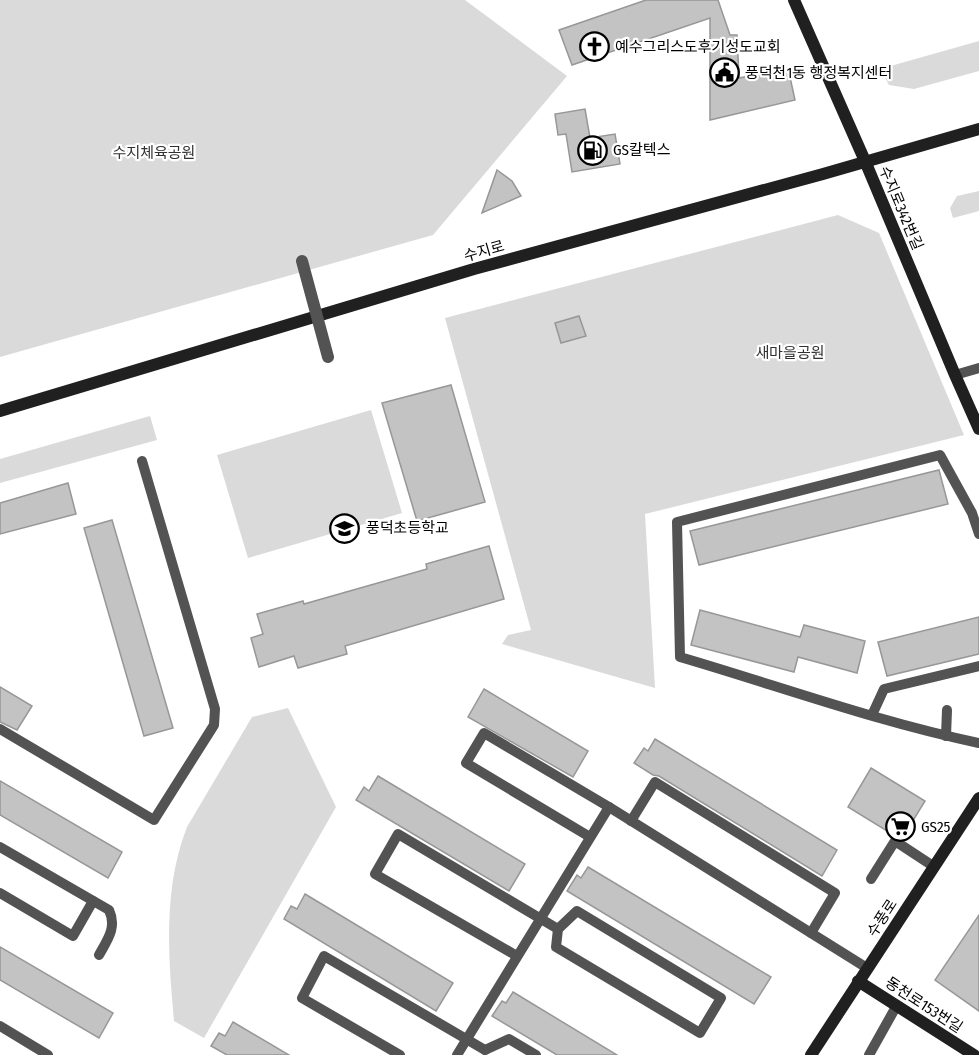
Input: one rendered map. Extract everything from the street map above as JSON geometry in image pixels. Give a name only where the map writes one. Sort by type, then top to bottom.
[{"type":"main road","name":"수지로342번길","points":[[794,0],[979,429]]},
{"type":"main road","name":"수지로","points":[[0,411],[474,269],[979,129]]},
{"type":"main road","name":"수풍로","points":[[811,1055],[979,798]]},
{"type":"main road","name":"동천로153번길","points":[[858,981],[974,1055]]},
{"type":"street","points":[[302,261],[328,357]]},
{"type":"lane","points":[[955,375],[979,368]]},
{"type":"lane","points":[[979,534],[972,513],[940,455],[677,522],[680,657],[872,715],[979,743]]},
{"type":"lane","points":[[0,729],[154,820],[214,725],[215,709],[142,461]]},
{"type":"lane","points":[[872,715],[884,689],[979,666]]},
{"type":"lane","points":[[946,736],[947,710]]},
{"type":"lane","points":[[590,837],[466,763],[484,734],[632,821],[867,968]]},
{"type":"lane","points":[[632,821],[655,782],[835,893],[811,933]]},
{"type":"lane","points":[[457,1055],[609,807]]},
{"type":"lane","points":[[517,956],[375,874],[398,834],[558,929]]},
{"type":"lane","points":[[871,879],[895,841],[933,866]]},
{"type":"lane","points":[[0,847],[109,910],[114,920],[111,936],[99,955]]},
{"type":"lane","points":[[0,893],[73,936],[93,901]]},
{"type":"lane","points":[[577,911],[721,998],[700,1033],[556,947],[558,929],[577,911]]},
{"type":"lane","points":[[400,1055],[302,998],[324,956],[467,1039],[485,1053],[509,1039],[536,1055]]},
{"type":"lane","points":[[869,1055],[897,1005]]},
{"type":"lane","points":[[0,1026],[48,1055]]},
{"type":"green space","name":"수지체육공원","points":[[0,0],[465,0],[567,76],[433,235],[0,357]]},
{"type":"green space","points":[[979,41],[979,71],[914,89],[889,85],[880,69]]},
{"type":"green space","points":[[979,191],[979,211],[953,218],[950,208],[957,196]]},
{"type":"green space","name":"새마을공원","points":[[838,215],[879,233],[964,435],[645,514],[655,688],[502,644],[508,635],[531,630],[445,318]]},
{"type":"green space","points":[[371,410],[402,513],[248,558],[217,455]]},
{"type":"green space","points":[[150,416],[157,440],[0,483],[0,459]]},
{"type":"green space","points":[[288,708],[336,807],[204,1038],[174,1021],[169,922],[179,850],[187,827],[252,717]]},
{"type":"building","points":[[646,0],[718,0],[730,35],[737,35],[739,78],[788,68],[795,100],[710,120],[710,18],[572,65],[559,30]]},
{"type":"building","points":[[585,109],[590,138],[615,134],[620,164],[572,172],[566,134],[558,135],[555,114]]},
{"type":"building","points":[[497,170],[512,181],[521,196],[482,213]]},
{"type":"building","points":[[579,316],[586,336],[561,343],[555,323]]},
{"type":"building","points":[[451,385],[485,502],[417,521],[382,403]]},
{"type":"building","points":[[939,470],[948,504],[699,565],[690,531]]},
{"type":"building","points":[[68,483],[76,514],[0,534],[0,503]]},
{"type":"building","points":[[112,520],[173,728],[144,736],[84,528]]},
{"type":"building","points":[[489,546],[504,599],[345,646],[347,654],[298,668],[294,656],[259,667],[251,638],[263,634],[257,614],[303,601],[304,604],[427,569],[426,564]]},
{"type":"building","points":[[700,610],[800,637],[804,625],[865,641],[857,673],[798,657],[794,672],[691,645]]},
{"type":"building","points":[[979,617],[979,654],[887,676],[878,642]]},
{"type":"building","points":[[0,687],[32,706],[17,730],[0,722]]},
{"type":"building","points":[[484,689],[588,751],[573,777],[468,717]]},
{"type":"building","points":[[655,739],[837,850],[822,876],[634,763],[644,748],[648,751]]},
{"type":"building","points":[[871,768],[925,801],[903,837],[892,834],[848,807]]},
{"type":"building","points":[[378,776],[525,864],[509,891],[356,800],[364,787],[369,791]]},
{"type":"building","points":[[0,781],[122,852],[108,878],[0,815]]},
{"type":"building","points":[[588,867],[771,977],[754,1004],[567,891],[577,875],[581,878]]},
{"type":"building","points":[[305,894],[453,983],[436,1011],[284,919],[291,906],[297,909]]},
{"type":"building","points":[[979,915],[979,1011],[935,980]]},
{"type":"building","points":[[0,947],[113,1013],[99,1038],[0,980]]},
{"type":"building","points":[[513,992],[617,1055],[557,1055],[492,1016],[502,1001],[506,1003]]},
{"type":"building","points":[[233,1022],[289,1055],[227,1055],[211,1046],[219,1033],[225,1036]]},
{"type":"place","name":"예수그리스도후기성도교회","points":[[594,47]]},
{"type":"place","name":"풍덕천1동 행정복지센터","points":[[724,73]]},
{"type":"place","name":"GS칼텍스","points":[[592,150]]},
{"type":"place","name":"풍덕초등학교","points":[[345,528]]},
{"type":"place","name":"GS25","points":[[900,827]]}]
